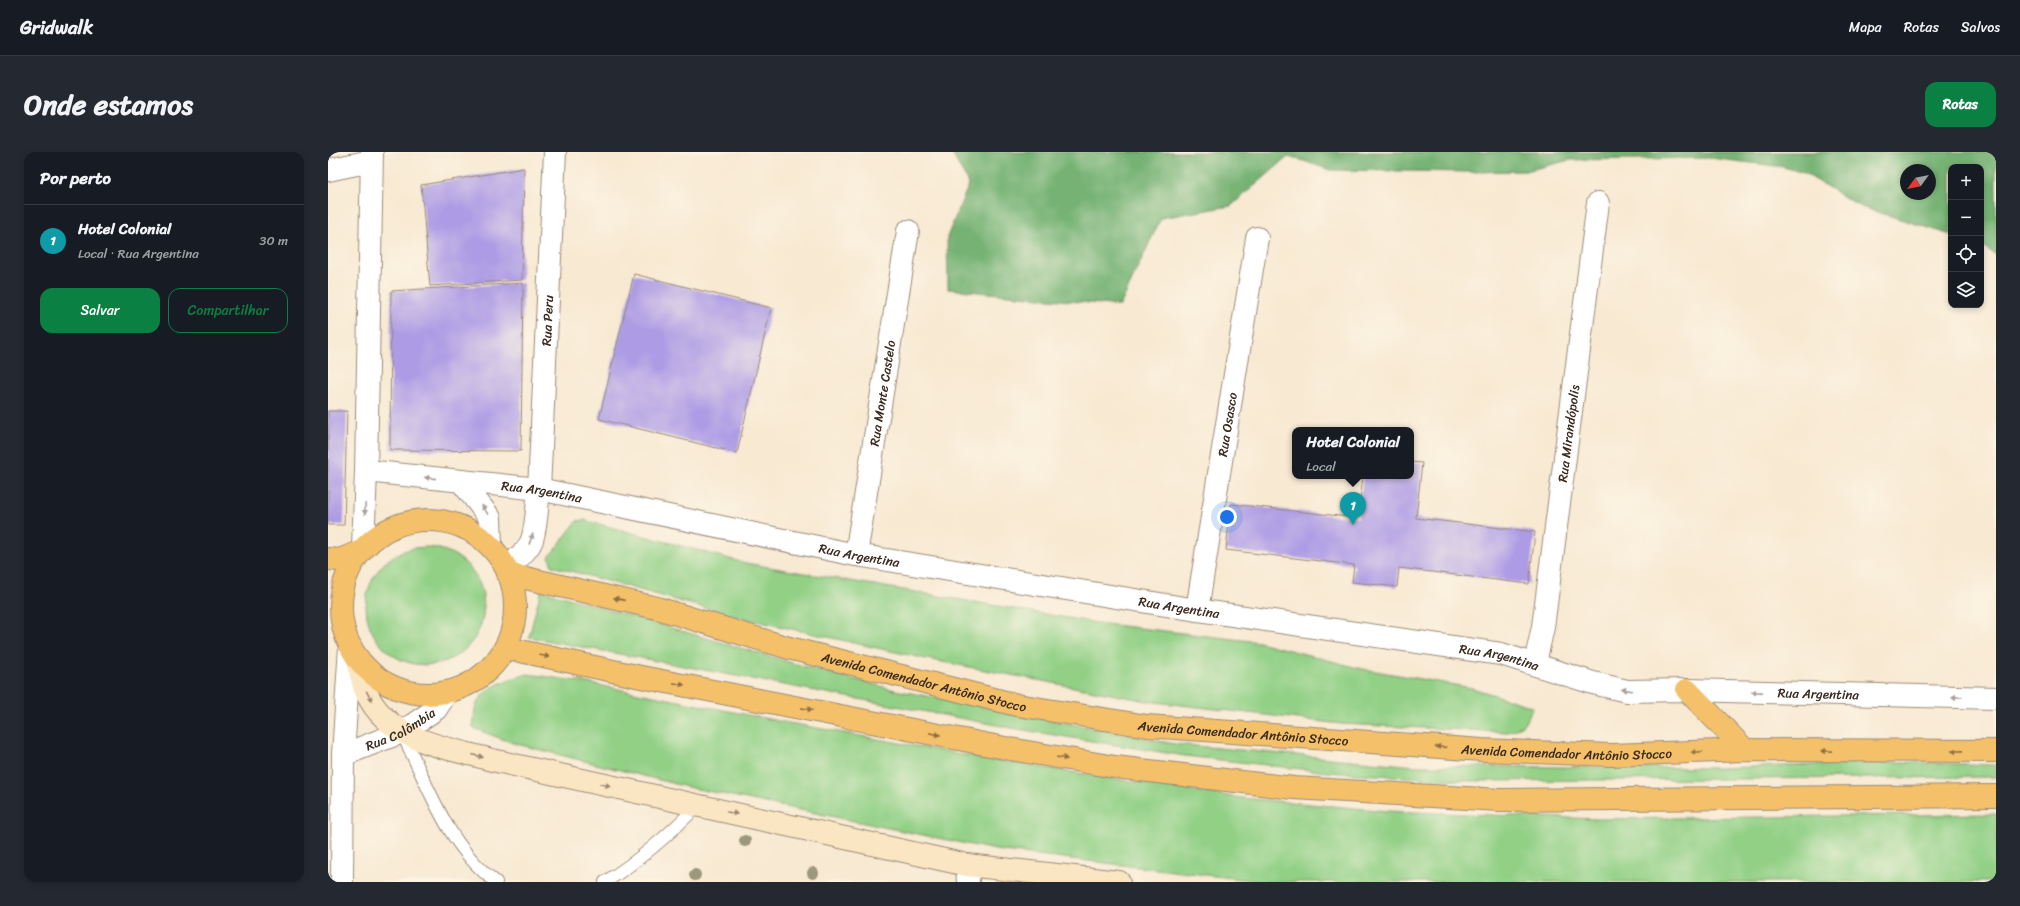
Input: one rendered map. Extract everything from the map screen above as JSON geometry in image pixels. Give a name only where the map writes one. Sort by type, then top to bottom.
[{"type":"main road","points":[[416,520],[437,520],[457,524],[476,533],[491,546],[508,571],[516,602],[514,626],[506,648],[493,666],[476,681],[455,690],[433,694],[411,693],[390,686],[373,674],[345,639],[341,594],[349,569],[361,550],[378,534],[396,525],[416,520]]},
{"type":"main road","points":[[328,559],[340,560],[361,550]]},
{"type":"main road","name":"Avenida Comendador Antônio Stocco","points":[[508,571],[657,608],[789,648],[1017,705],[1147,726],[1482,750],[1611,755],[1745,750],[1996,751]]},
{"type":"main road","points":[[506,648],[641,677],[1010,749],[1115,767],[1294,788],[1500,800],[1996,796]]},
{"type":"main road","points":[[1687,690],[1745,750]]},
{"type":"street","name":"Rua Peru","points":[[508,571],[532,540],[538,489],[555,152]]},
{"type":"street","points":[[328,170],[372,157],[366,472],[361,550]]},
{"type":"street","name":"Rua Mirandópolis","points":[[1535,663],[1543,627],[1598,203]]},
{"type":"street","name":"Rua Monte Castelo","points":[[856,555],[908,231]]},
{"type":"street","name":"Rua Osasco","points":[[1198,610],[1257,238]]},
{"type":"street","name":"Rua Argentina","points":[[366,472],[538,489],[856,555],[1198,610],[1501,654],[1535,663],[1593,683],[1627,691],[1687,690],[1996,698]]},
{"type":"street","points":[[461,481],[490,518],[491,546]]},
{"type":"street","points":[[345,639],[367,694],[376,708],[402,732],[416,740],[492,760],[698,805],[968,874],[1119,882]]},
{"type":"street","name":"Rua Colômbia","points":[[338,870],[343,754],[345,639]]},
{"type":"street","name":"Rua Colômbia","points":[[343,754],[402,732],[436,709],[447,692]]},
{"type":"lane","points":[[402,732],[439,810],[465,853],[481,871],[496,882]]},
{"type":"lane","points":[[605,882],[635,863],[662,841],[698,805]]},
{"type":"green space","points":[[951,152],[1996,152],[1996,255],[1984,247],[1984,164],[1948,164],[1948,234],[1861,207],[1804,173],[1783,167],[1710,158],[1570,160],[1526,171],[1471,172],[1330,170],[1289,156],[1231,206],[1161,218],[1120,306],[948,289],[947,237],[969,184]]},
{"type":"green space","points":[[584,520],[745,563],[1097,623],[1259,642],[1358,668],[1472,688],[1533,707],[1521,726],[1508,732],[1341,724],[1147,701],[922,658],[738,617],[552,566],[549,557],[577,521]]},
{"type":"green space","points":[[425,547],[447,552],[458,557],[474,573],[479,584],[484,606],[479,628],[474,639],[458,655],[447,660],[425,665],[403,660],[392,655],[376,639],[371,628],[366,606],[371,584],[376,573],[392,557],[403,552]]},
{"type":"green space","points":[[541,590],[789,662],[895,690],[1175,744],[1416,766],[1720,768],[1904,762],[1996,765],[1996,777],[1470,781],[1328,772],[1185,756],[1023,730],[529,637]]},
{"type":"green space","points":[[528,674],[583,682],[784,722],[993,760],[1242,798],[1388,811],[1598,819],[1996,814],[1996,882],[1265,882],[996,850],[683,786],[513,743],[473,728],[475,709],[478,701],[489,689],[496,685]]},
{"type":"building","points":[[524,168],[522,280],[430,286],[421,185]]},
{"type":"building","points":[[634,274],[771,308],[737,453],[599,419]]},
{"type":"building","points":[[523,283],[521,451],[390,450],[391,291]]},
{"type":"building","points":[[328,411],[347,411],[344,525],[328,525]]},
{"type":"building","points":[[1414,462],[1422,463],[1416,518],[1535,532],[1529,584],[1399,568],[1397,587],[1352,582],[1354,565],[1226,550],[1231,504],[1358,518],[1363,479],[1414,479]]},
{"type":"place","name":"Hotel Colonial","points":[[1353,525]]}]
